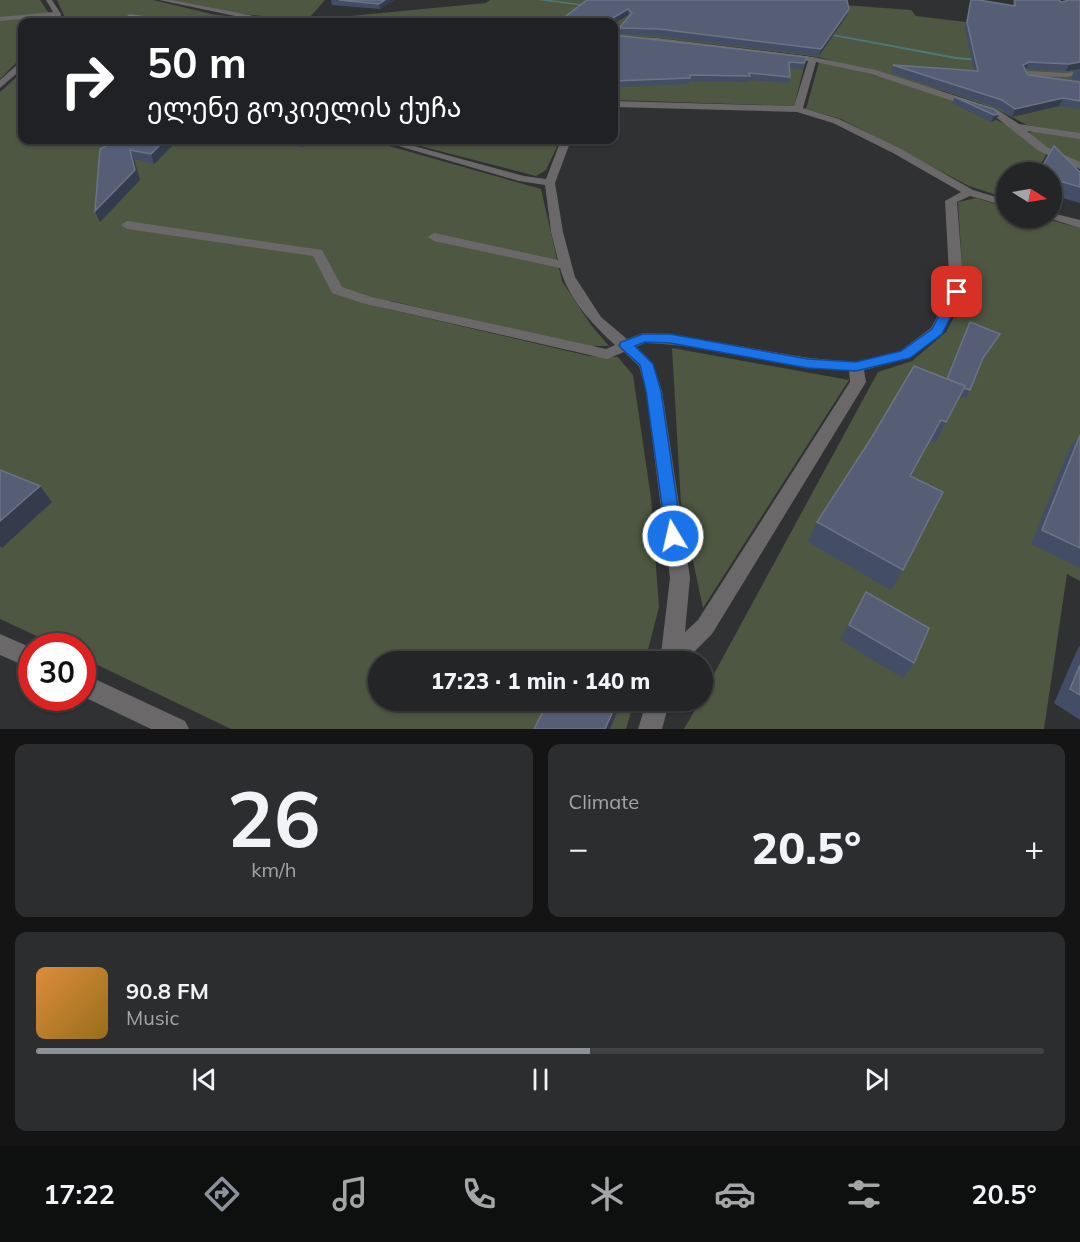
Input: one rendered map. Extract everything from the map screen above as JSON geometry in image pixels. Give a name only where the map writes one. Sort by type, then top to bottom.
[{"type":"street","points":[[49,0],[58,14],[58,18]]},
{"type":"street","points":[[162,0],[243,16],[270,18]]},
{"type":"street","points":[[0,19],[58,14]]},
{"type":"street","points":[[618,38],[658,40],[813,58],[873,72],[995,112],[1043,149],[1080,166]]},
{"type":"street","points":[[798,109],[813,58]]},
{"type":"street","points":[[0,85],[18,69]]},
{"type":"street","points":[[1080,73],[1066,75],[1026,73],[1028,78],[1080,85]]},
{"type":"street","points":[[618,104],[798,109],[836,121],[969,192],[996,200]]},
{"type":"street","points":[[1016,126],[1080,136]]},
{"type":"street","points":[[398,144],[523,178],[550,183]]},
{"type":"street","points":[[565,144],[550,183],[557,232],[569,277],[596,320],[646,364],[654,391],[680,578],[673,651]]},
{"type":"street","points":[[127,225],[318,253],[337,290],[367,300],[607,354],[643,338],[670,339],[808,363],[856,367],[906,355],[937,331],[957,292],[951,201],[969,192]]},
{"type":"street","points":[[1062,219],[1080,224]]},
{"type":"street","points":[[434,237],[566,265]]},
{"type":"street","points":[[681,651],[705,627],[858,382],[856,367]]},
{"type":"street","points":[[0,644],[18,652]]},
{"type":"street","points":[[96,691],[177,729]]},
{"type":"street","points":[[650,729],[656,711]]},
{"type":"green space","points":[[0,0],[40,0],[50,18],[18,18],[18,61],[0,79]]},
{"type":"green space","points":[[57,0],[153,0],[216,15],[255,18],[65,18]]},
{"type":"green space","points":[[171,0],[325,0],[310,17],[316,18],[226,13]]},
{"type":"green space","points":[[490,0],[777,0],[911,10],[916,16],[1080,36],[1080,134],[1027,125],[994,108],[943,91],[818,57],[660,38],[618,36],[618,18],[339,18],[486,3]]},
{"type":"green space","points":[[618,40],[806,60],[794,106],[618,100]]},
{"type":"green space","points":[[819,62],[827,62],[899,82],[969,107],[1018,131],[1047,153],[1042,162],[996,162],[996,195],[969,186],[841,119],[806,109]]},
{"type":"green space","points":[[18,76],[18,144],[382,144],[541,189],[562,281],[591,325],[609,346],[587,346],[391,301],[384,308],[589,356],[618,357],[633,375],[651,498],[659,607],[648,651],[368,651],[368,711],[631,711],[626,729],[231,729],[96,664],[96,633],[30,633],[0,619],[0,92]]},
{"type":"green space","points":[[1037,131],[1080,138],[1080,163],[1046,147],[1028,133]]},
{"type":"green space","points":[[412,144],[558,144],[546,170],[536,176]]},
{"type":"green space","points":[[976,198],[996,204],[996,228],[1062,228],[1062,223],[1080,228],[1080,581],[1067,574],[1044,729],[684,729],[694,711],[713,711],[713,676],[878,372],[912,361],[946,332],[964,298],[958,202]]},
{"type":"green space","points":[[672,348],[849,380],[703,608],[681,504]]},
{"type":"building","points":[[339,0],[385,0],[379,4]]},
{"type":"building","points":[[587,0],[847,0],[849,9],[821,49],[659,29],[619,28],[632,13],[628,9],[613,18],[563,18]]},
{"type":"building","points":[[971,0],[1015,6],[1015,0],[1059,0],[1061,2],[1080,0],[1080,62],[1069,64],[1029,62],[1023,65],[1028,75],[1080,82],[1080,101],[1063,98],[1015,109],[1002,100],[893,65],[978,71],[967,22]]},
{"type":"building","points":[[130,15],[154,18],[124,18]]},
{"type":"building","points":[[618,35],[807,57],[804,63],[789,62],[790,77],[749,73],[750,76],[690,75],[690,78],[618,81]]},
{"type":"building","points":[[955,97],[994,109],[999,114],[994,115]]},
{"type":"building","points":[[110,144],[161,144],[151,154],[130,150],[135,170],[95,211],[100,149]]},
{"type":"building","points":[[1054,146],[1080,172],[1080,187],[1062,182],[1062,162],[1045,162]]},
{"type":"building","points":[[970,322],[1000,334],[983,358],[970,390],[947,379]]},
{"type":"building","points":[[914,366],[965,386],[946,422],[941,420],[910,476],[943,492],[903,570],[817,522],[872,437]]},
{"type":"building","points":[[1080,435],[1080,548],[1042,530]]},
{"type":"building","points":[[0,470],[40,486],[0,521]]},
{"type":"building","points":[[866,592],[929,628],[914,663],[849,625]]},
{"type":"building","points":[[1080,665],[1080,695],[1070,689]]},
{"type":"building","points":[[543,711],[613,711],[605,729],[534,729]]},
{"type":"waterway","points":[[540,0],[593,6]]},
{"type":"waterway","points":[[823,33],[956,58],[981,60]]},
{"type":"route","points":[[673,536],[660,451],[654,391],[646,364],[625,345],[643,338],[670,339],[808,363],[856,367],[906,355],[937,331],[957,292]]}]
